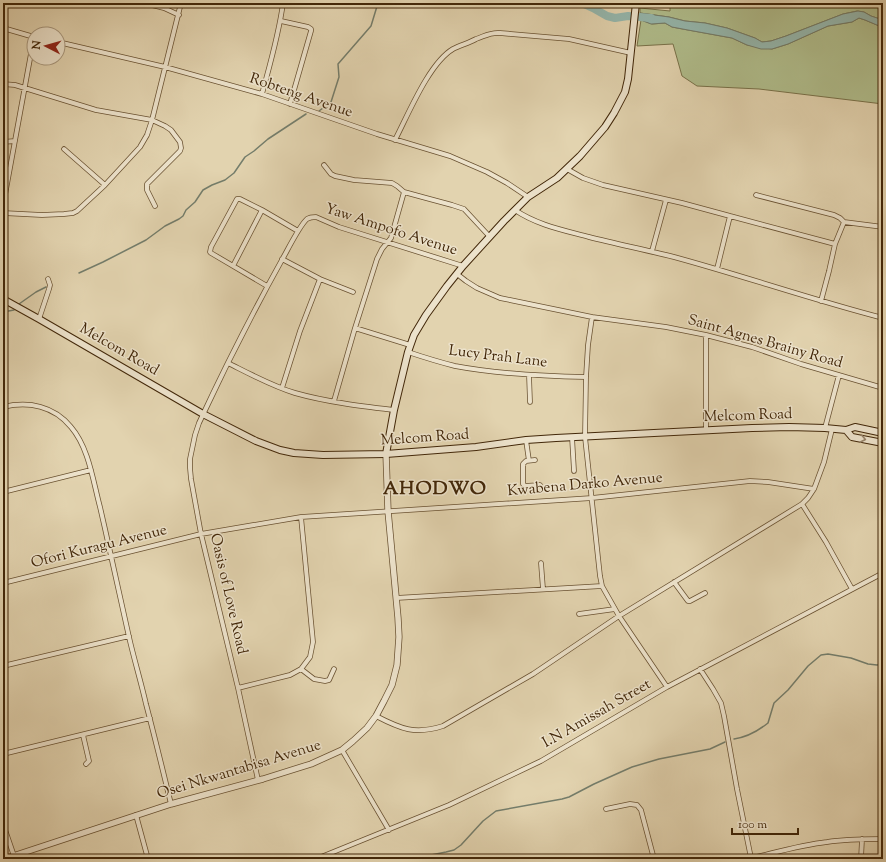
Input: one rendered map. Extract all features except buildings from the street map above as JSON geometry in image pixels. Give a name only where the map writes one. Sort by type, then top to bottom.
[{"type":"main road","points":[[386,454],[394,410],[410,345],[426,315],[463,266],[515,210],[528,197],[557,178],[567,169],[605,127],[614,113],[625,92],[628,79],[636,3]]},
{"type":"main road","name":"Melcom Road","points":[[3,299],[203,414],[256,441],[280,450],[294,453],[323,455],[386,454],[476,447],[526,440],[789,427],[846,430],[852,437],[883,443]]},
{"type":"main road","points":[[846,430],[855,427],[883,433]]},
{"type":"street","points":[[144,3],[170,10],[178,15]]},
{"type":"street","points":[[3,213],[64,214],[73,212],[80,208],[105,185],[140,147],[147,135],[152,120],[181,3]]},
{"type":"street","points":[[262,94],[281,21],[283,3]]},
{"type":"street","points":[[281,21],[308,27],[311,31],[290,104]]},
{"type":"street","points":[[3,28],[26,35]]},
{"type":"street","points":[[395,140],[422,87],[441,59],[453,49],[492,32],[569,40],[631,53]]},
{"type":"street","name":"Robteng Avenue","points":[[66,44],[165,67],[262,94],[395,140],[450,156],[507,183],[528,197]]},
{"type":"street","points":[[3,206],[28,66]]},
{"type":"street","points":[[3,84],[11,84],[96,110],[152,120],[171,130],[182,145],[180,151],[147,184],[147,190],[155,206]]},
{"type":"street","points":[[3,142],[15,141]]},
{"type":"street","points":[[64,149],[105,185]]},
{"type":"street","points":[[324,165],[331,174],[335,176],[354,180],[392,183],[404,192],[464,209],[490,237]]},
{"type":"street","points":[[567,169],[583,178],[603,185],[730,216],[835,244]]},
{"type":"street","points":[[334,401],[377,259],[382,249],[391,238],[404,192]]},
{"type":"street","points":[[756,194],[834,215],[844,222],[883,227]]},
{"type":"street","points":[[267,286],[211,253],[210,247],[237,199],[240,199],[262,210],[298,231]]},
{"type":"street","points":[[652,251],[666,200]]},
{"type":"street","points":[[233,266],[262,210]]},
{"type":"street","points":[[515,210],[524,216],[552,227],[652,251],[883,318]]},
{"type":"street","points":[[717,269],[730,216]]},
{"type":"street","name":"Yaw Ampofo Avenue","points":[[312,217],[463,266]]},
{"type":"street","name":"Oasis of Love Road","points":[[258,780],[238,688],[201,534],[190,468],[195,435],[203,414],[267,286],[298,231],[308,218],[312,217]]},
{"type":"street","points":[[821,301],[835,244],[844,222]]},
{"type":"street","points":[[282,259],[320,280],[353,292]]},
{"type":"street","name":"Saint Agnes Brainy Road","points":[[457,274],[466,281],[500,298],[592,317],[666,327],[706,335],[752,347],[801,364],[883,388]]},
{"type":"street","points":[[39,319],[50,285],[48,279]]},
{"type":"street","points":[[282,388],[300,331],[320,280]]},
{"type":"street","points":[[592,317],[588,345],[584,437],[602,586],[619,616],[667,687]]},
{"type":"street","points":[[355,328],[410,345]]},
{"type":"street","points":[[706,335],[706,431]]},
{"type":"street","name":"Lucy Prah Lane","points":[[408,352],[460,367],[473,369],[529,375],[586,376]]},
{"type":"street","points":[[228,363],[294,392],[334,401],[394,410]]},
{"type":"street","points":[[529,375],[530,402]]},
{"type":"street","points":[[825,428],[838,375]]},
{"type":"street","points":[[3,407],[14,404],[24,404],[48,409],[63,419],[71,427],[82,444],[91,470],[112,556],[129,636],[171,804]]},
{"type":"street","points":[[376,716],[404,729],[431,730],[443,726],[533,674],[619,616],[802,504],[814,488],[824,462],[832,429]]},
{"type":"street","points":[[572,437],[574,471]]},
{"type":"street","points":[[526,440],[529,461]]},
{"type":"street","name":"Osei Nkwantabisa Avenue","points":[[4,859],[171,804],[311,764],[342,750],[367,728],[376,716],[392,685],[397,665],[399,637],[388,511],[386,454]]},
{"type":"street","points":[[535,460],[526,461],[523,464],[523,484],[525,486],[540,485]]},
{"type":"street","points":[[3,492],[91,470]]},
{"type":"street","name":"Kwabena Darko Avenue","points":[[201,534],[301,517],[592,498],[750,480],[814,488]]},
{"type":"street","points":[[802,504],[826,542],[852,589]]},
{"type":"street","points":[[238,688],[290,676],[301,669],[310,657],[313,642],[301,517]]},
{"type":"street","name":"Ofori Kuragu Avenue","points":[[3,583],[201,534]]},
{"type":"street","points":[[541,563],[543,589]]},
{"type":"street","name":"I.N Amissah Street","points":[[316,859],[449,805],[541,761],[667,687],[883,573]]},
{"type":"street","points":[[674,582],[688,601],[705,593]]},
{"type":"street","points":[[396,598],[602,586]]},
{"type":"street","points":[[579,614],[615,609]]},
{"type":"street","points":[[3,666],[129,636]]},
{"type":"street","points":[[301,669],[314,679],[325,681],[329,680],[334,669]]},
{"type":"street","points":[[700,669],[721,703],[750,859],[827,842],[862,839],[883,840]]},
{"type":"street","points":[[3,754],[150,718]]},
{"type":"street","points":[[82,735],[89,761],[86,764]]},
{"type":"street","points":[[342,750],[389,830]]},
{"type":"street","points":[[606,809],[630,804],[637,805],[641,810],[654,859]]},
{"type":"street","points":[[136,815],[148,859]]},
{"type":"street","points":[[3,824],[14,856]]},
{"type":"street","points":[[861,859],[862,839]]},
{"type":"green space","points":[[670,3],[883,3],[883,20],[864,12],[857,11],[843,14],[771,41],[762,42],[727,28],[640,13],[640,8],[670,11]]},
{"type":"green space","points":[[859,18],[883,27],[883,104],[759,89],[697,86],[682,76],[673,44],[637,46],[641,20],[652,24],[665,23],[672,27],[732,38],[747,45],[772,49],[788,44],[828,26],[852,22]]},
{"type":"water","points":[[858,11],[883,20],[883,27],[859,18],[852,22],[828,26],[788,44],[772,49],[761,49],[747,45],[732,38],[672,27],[665,23],[651,24],[641,20],[640,13],[727,28],[762,42],[771,41],[843,14]]},
{"type":"waterway","points":[[319,111],[331,102],[339,77],[338,64],[371,26],[378,3]]},
{"type":"waterway","points":[[582,3],[607,16],[615,18],[628,16],[651,18]]},
{"type":"waterway","points":[[79,273],[146,240],[165,226],[179,219],[195,202],[203,190],[225,180],[234,173],[245,157],[268,139],[306,114]]},
{"type":"waterway","points":[[19,304],[46,287]]},
{"type":"waterway","points":[[3,312],[14,310]]},
{"type":"waterway","points":[[734,739],[744,737],[768,723],[774,703],[788,690],[808,666],[821,655],[828,654],[851,658],[868,664],[883,664]]},
{"type":"waterway","points":[[423,859],[431,855],[454,850],[461,845],[483,821],[496,811],[569,797],[632,767],[659,759],[710,749],[725,742]]},
{"type":"district","name":"AHODWO","points":[[435,489]]}]
